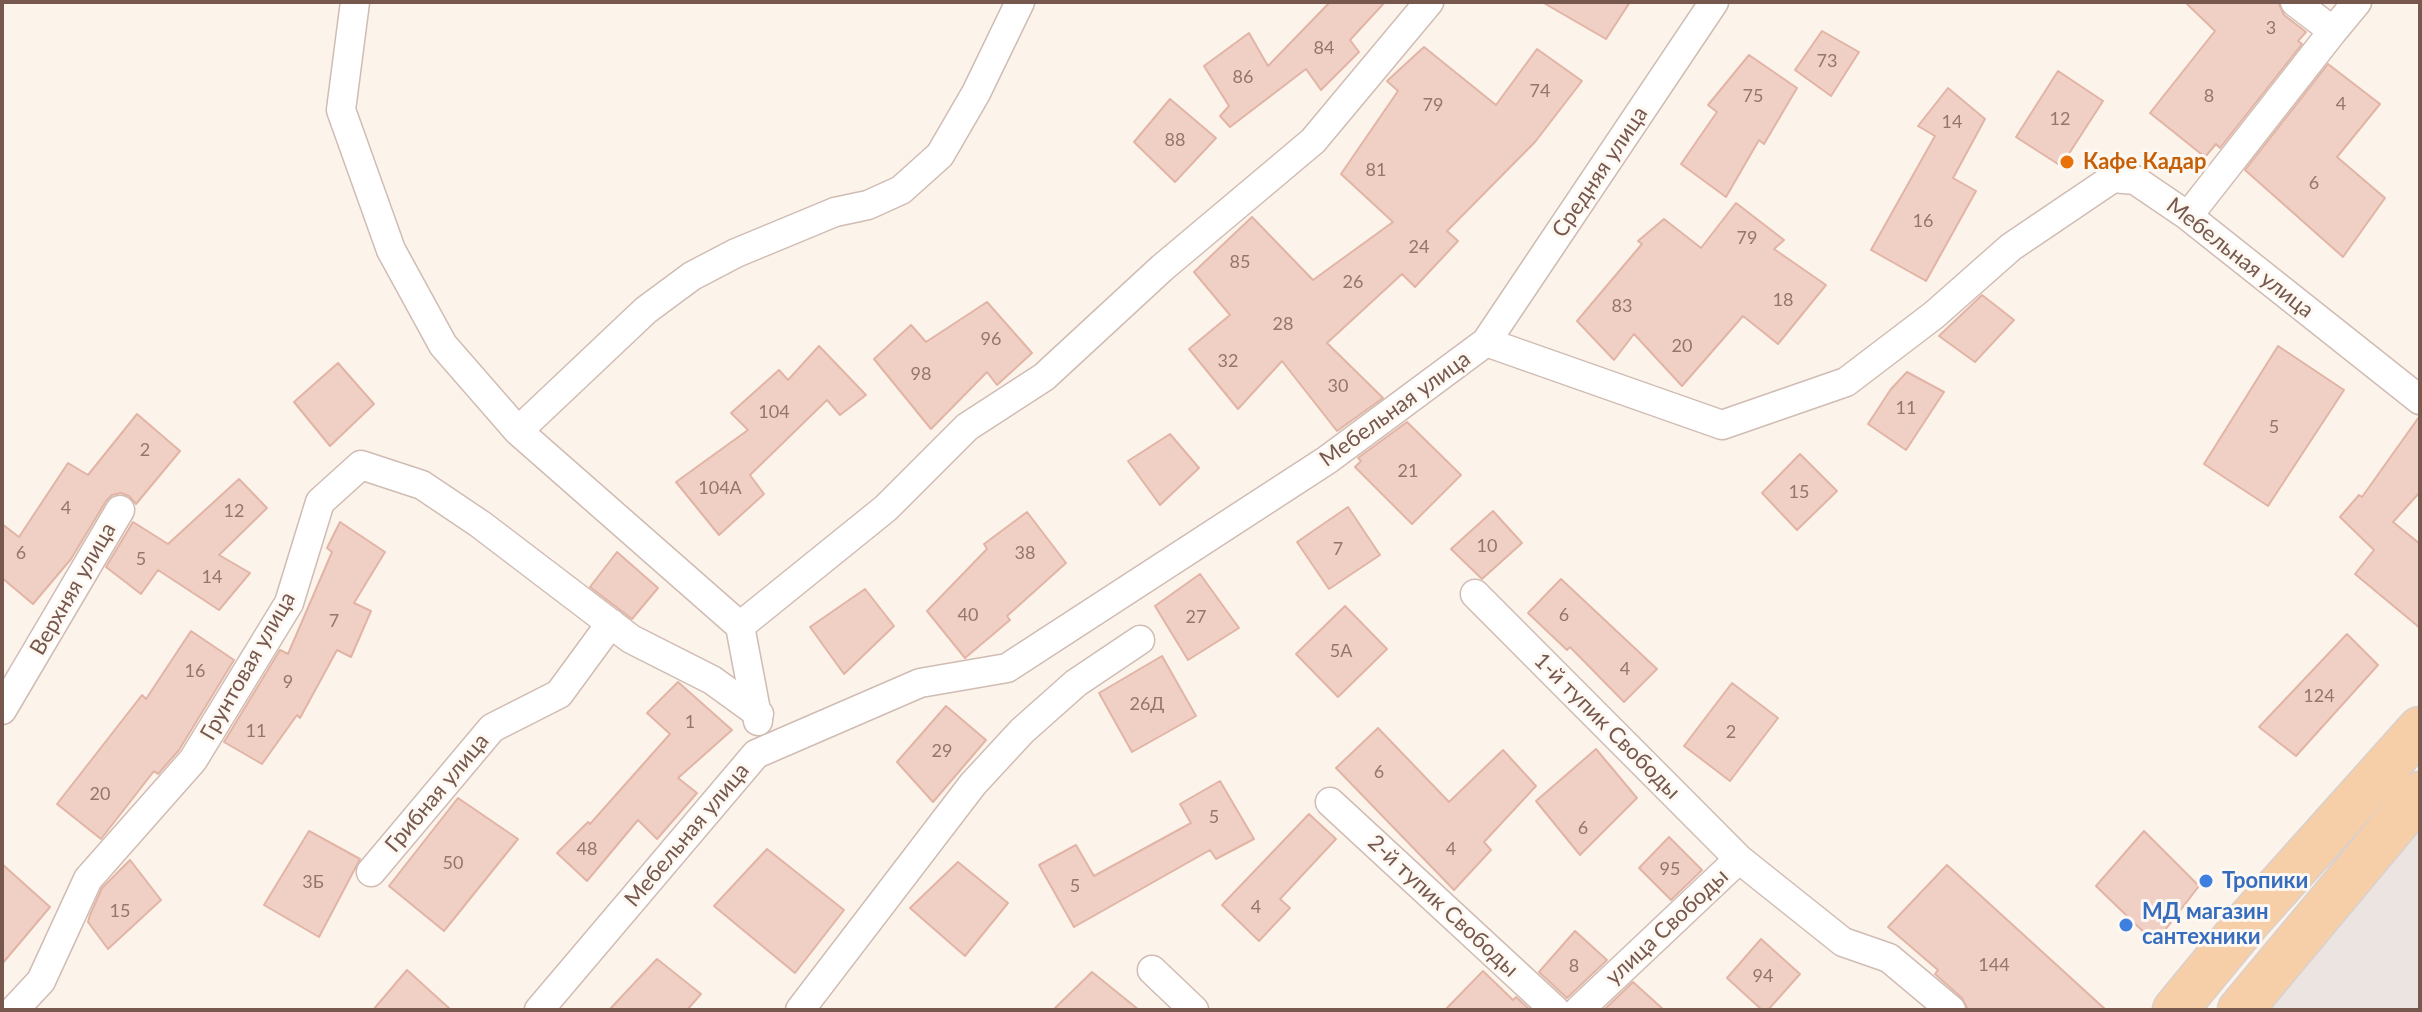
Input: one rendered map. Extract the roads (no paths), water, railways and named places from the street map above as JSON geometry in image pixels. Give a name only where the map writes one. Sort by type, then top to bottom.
[{"type":"main road","points":[[2175,1010],[2250,919],[2420,729]]},
{"type":"main road","points":[[2240,1010],[2420,794]]},
{"type":"street","points":[[355,2],[341,110],[391,250],[443,345],[518,431],[740,626],[759,714],[756,754]]},
{"type":"street","points":[[518,431],[646,310],[692,276],[736,253],[835,212],[868,205],[901,190],[940,155],[976,93],[1020,2]]},
{"type":"street","points":[[740,626],[886,508],[967,427],[1044,377],[1162,268],[1313,141],[1429,2]]},
{"type":"street","name":"Средняя улица","points":[[1486,342],[1714,2]]},
{"type":"street","points":[[2295,2],[2333,31]]},
{"type":"street","points":[[2188,216],[2357,2]]},
{"type":"street","name":"Мебельная улица","points":[[539,1010],[756,754],[920,683],[1007,668],[1327,460],[1486,342],[1722,425],[1846,382],[1934,315],[2011,247],[2113,178],[2135,180],[2188,216],[2420,400]]},
{"type":"street","name":"Грунтовая улица","points":[[14,1010],[41,981],[88,879],[193,760],[289,603],[320,502],[361,465],[422,485],[480,524],[631,639],[712,680],[759,714]]},
{"type":"street","name":"Верхняя улица","points":[[2,710],[120,510]]},
{"type":"street","name":"1-й тупик Свободы","points":[[1475,594],[1739,859]]},
{"type":"street","name":"Грибная улица","points":[[371,872],[492,728],[559,694],[611,623]]},
{"type":"street","points":[[800,1010],[973,784],[1022,731],[1076,683],[1140,640]]},
{"type":"street","name":"2-й тупик Свободы","points":[[1330,802],[1555,1010]]},
{"type":"street","name":"улица Свободы","points":[[1579,1010],[1739,859],[1843,942],[1889,958],[1951,1010]]},
{"type":"street","points":[[1152,970],[1194,1010]]},
{"type":"place","name":"Кафе Кадар","points":[[2067,162]]},
{"type":"place","name":"Тропики","points":[[2206,881]]},
{"type":"place","name":"МД магазин сантехники","points":[[2126,925]]}]
